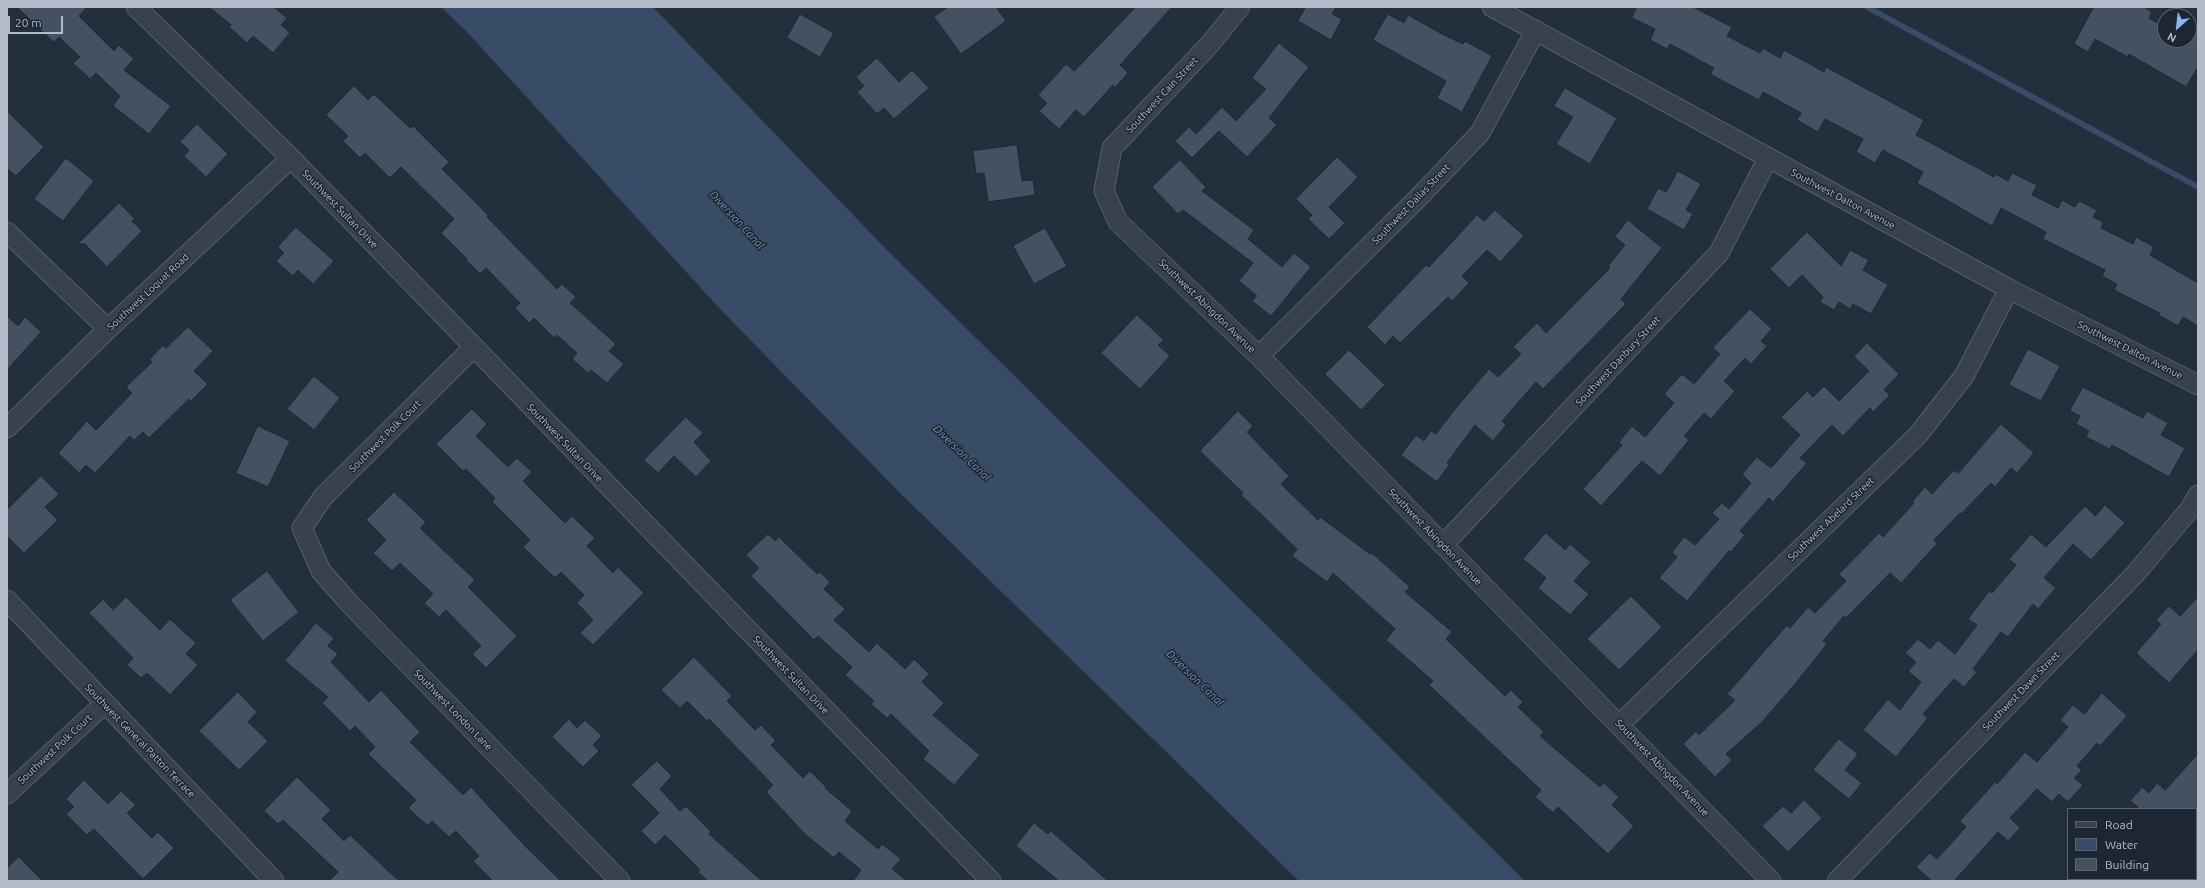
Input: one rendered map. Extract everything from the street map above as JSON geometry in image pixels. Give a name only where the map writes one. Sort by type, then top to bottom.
[{"type":"street","name":"Southwest Sultan Drive","points":[[136,7],[291,158],[473,348],[991,881]]},
{"type":"street","name":"Southwest Cain Street","points":[[1104,191],[1112,148],[1210,44],[1240,7]]},
{"type":"street","name":"Southwest Dalton Avenue","points":[[1492,7],[2009,289],[2198,385]]},
{"type":"street","name":"Southwest Dallas Street","points":[[1259,356],[1420,196],[1480,133],[1536,30]]},
{"type":"street","name":"Southwest Loquat Road","points":[[7,428],[108,329],[291,158]]},
{"type":"street","name":"Southwest Danbury Street","points":[[1443,545],[1718,253],[1768,158]]},
{"type":"street","name":"Southwest Abingdon Avenue","points":[[1104,191],[1118,222],[1259,356],[1620,724],[1770,881]]},
{"type":"street","points":[[7,232],[108,329]]},
{"type":"street","name":"Southwest Abelard Street","points":[[1620,724],[1918,435],[1964,376],[2009,289]]},
{"type":"street","name":"Southwest Polk Court","points":[[302,528],[323,497],[473,348]]},
{"type":"street","name":"Southwest Dawn Street","points":[[1837,881],[2136,573],[2190,509],[2198,495]]},
{"type":"street","name":"Southwest London Lane","points":[[302,528],[321,571],[349,603],[620,881]]},
{"type":"street","name":"Southwest General Patton Terrace","points":[[7,600],[104,704],[274,881]]},
{"type":"street","name":"Southwest Polk Court","points":[[7,794],[104,704]]},
{"type":"water","name":"Diversion Canal","points":[[441,7],[653,7],[885,248],[1525,881],[1299,881],[900,493],[721,310],[469,34]]},
{"type":"building","points":[[17,7],[87,7],[79,16],[114,51],[119,45],[134,59],[124,70],[171,106],[149,134],[113,106],[120,96],[96,73],[90,79],[73,63],[80,57],[59,37],[54,42]]},
{"type":"building","points":[[209,7],[274,7],[287,18],[281,25],[290,33],[273,53],[253,36],[247,43],[229,27],[231,25]]},
{"type":"building","points":[[948,7],[996,7],[1006,21],[961,54],[934,17]]},
{"type":"building","points":[[1136,7],[1172,7],[1120,65],[1128,73],[1115,88],[1113,85],[1084,117],[1076,110],[1059,129],[1039,111],[1047,103],[1038,95],[1066,64],[1074,71]]},
{"type":"building","points":[[1306,7],[1336,7],[1332,14],[1342,19],[1331,40],[1298,21]]},
{"type":"building","points":[[1637,7],[1693,7],[1732,27],[1727,36],[1760,53],[1763,48],[1780,58],[1784,50],[1824,72],[1826,67],[1924,120],[1916,135],[1994,177],[1996,174],[2008,181],[2012,173],[2037,185],[2032,195],[2058,208],[2062,200],[2075,207],[2079,201],[2097,210],[2093,217],[2103,222],[2101,228],[2133,244],[2136,237],[2154,247],[2150,255],[2198,283],[2198,326],[2183,317],[2178,326],[2159,315],[2160,313],[2114,290],[2117,284],[2102,276],[2105,270],[2043,239],[2046,232],[2001,208],[1992,226],[1917,183],[1923,172],[1883,150],[1875,163],[1856,152],[1863,139],[1825,119],[1818,132],[1797,120],[1801,113],[1763,92],[1759,100],[1710,74],[1714,68],[1670,44],[1667,49],[1650,40],[1655,29],[1632,18]]},
{"type":"building","points":[[2094,7],[2144,7],[2152,12],[2149,18],[2157,22],[2157,48],[2197,48],[2198,21],[2198,67],[2186,87],[2129,54],[2128,57],[2095,39],[2088,52],[2074,44]]},
{"type":"building","points":[[800,14],[834,33],[820,57],[787,38]]},
{"type":"building","points":[[1388,14],[1404,23],[1408,15],[1442,34],[1463,44],[1465,41],[1492,56],[1462,112],[1437,98],[1446,81],[1373,40]]},
{"type":"building","points":[[1279,43],[1309,67],[1269,118],[1277,125],[1247,157],[1219,131],[1192,158],[1175,141],[1189,127],[1196,134],[1222,107],[1236,121],[1266,89],[1252,78]]},
{"type":"building","points":[[877,58],[899,82],[912,70],[929,88],[894,119],[884,108],[877,114],[857,92],[864,86],[856,77]]},
{"type":"building","points":[[354,86],[368,100],[374,94],[410,128],[413,126],[449,162],[442,169],[488,215],[487,217],[557,289],[562,284],[576,297],[570,303],[616,344],[609,351],[624,364],[607,383],[591,370],[588,373],[572,359],[577,353],[557,335],[554,338],[534,318],[529,323],[515,308],[520,303],[486,268],[480,274],[466,260],[467,259],[441,233],[454,219],[401,167],[390,178],[365,153],[360,158],[343,141],[348,136],[326,115]]},
{"type":"building","points":[[1565,88],[1617,118],[1590,164],[1556,144],[1573,117],[1554,106]]},
{"type":"building","points":[[7,111],[44,147],[16,176],[7,168]]},
{"type":"building","points":[[197,124],[228,154],[206,177],[184,156],[189,150],[180,142]]},
{"type":"building","points":[[1017,145],[1022,181],[1033,180],[1035,195],[988,202],[984,173],[976,174],[973,151]]},
{"type":"building","points":[[1337,157],[1358,177],[1329,207],[1345,223],[1329,239],[1308,219],[1312,215],[1296,199]]},
{"type":"building","points":[[66,158],[94,181],[63,221],[34,199]]},
{"type":"building","points":[[1180,160],[1206,187],[1202,191],[1254,230],[1248,239],[1282,267],[1294,253],[1311,267],[1271,316],[1252,301],[1257,296],[1239,281],[1253,263],[1183,210],[1178,214],[1152,187]]},
{"type":"building","points":[[1678,171],[1701,184],[1686,210],[1693,214],[1684,230],[1647,209],[1658,188],[1666,192]]},
{"type":"building","points":[[119,203],[135,219],[132,221],[142,231],[107,267],[85,244],[78,244]]},
{"type":"building","points":[[1495,210],[1524,236],[1500,262],[1487,250],[1462,276],[1469,283],[1452,301],[1448,297],[1400,343],[1393,336],[1385,345],[1367,327],[1426,265],[1429,267],[1477,215],[1484,221]]},
{"type":"building","points":[[1628,220],[1662,248],[1621,299],[1626,304],[1543,389],[1536,382],[1502,421],[1506,425],[1493,441],[1475,425],[1447,463],[1449,465],[1437,482],[1401,455],[1416,435],[1424,441],[1431,431],[1436,434],[1489,369],[1498,377],[1521,354],[1513,347],[1537,323],[1546,333],[1610,268],[1608,266],[1625,245],[1615,237]]},
{"type":"building","points":[[296,227],[334,261],[313,284],[298,270],[293,276],[276,261],[284,253],[278,247]]},
{"type":"building","points":[[1045,228],[1067,266],[1034,284],[1013,246]]},
{"type":"building","points":[[1807,232],[1841,266],[1850,250],[1869,260],[1863,270],[1888,285],[1871,314],[1853,304],[1850,309],[1839,302],[1834,310],[1820,302],[1823,297],[1802,275],[1789,288],[1770,269]]},
{"type":"building","points":[[1750,309],[1772,329],[1761,341],[1767,346],[1751,364],[1745,358],[1724,381],[1735,391],[1711,419],[1704,413],[1684,436],[1689,440],[1660,476],[1642,461],[1601,506],[1583,489],[1622,445],[1619,442],[1632,426],[1645,437],[1674,403],[1664,394],[1682,374],[1694,384],[1720,354],[1713,348]]},
{"type":"building","points":[[1137,315],[1164,340],[1158,345],[1170,356],[1140,389],[1101,353]]},
{"type":"building","points":[[7,316],[18,326],[25,317],[41,332],[7,370]]},
{"type":"building","points":[[188,327],[213,351],[194,371],[208,384],[191,401],[189,399],[149,438],[143,432],[134,440],[130,436],[95,473],[86,465],[79,473],[58,453],[87,421],[96,430],[132,393],[126,387],[152,362],[149,360],[163,345],[166,348]]},
{"type":"building","points":[[1867,343],[1899,374],[1884,390],[1890,395],[1873,412],[1870,408],[1843,436],[1832,425],[1800,458],[1807,463],[1773,502],[1769,498],[1740,531],[1745,535],[1731,552],[1729,551],[1687,601],[1659,578],[1677,557],[1672,552],[1684,537],[1695,545],[1719,519],[1712,513],[1722,503],[1729,509],[1751,483],[1742,474],[1757,457],[1771,468],[1800,435],[1781,417],[1807,391],[1813,397],[1824,386],[1839,401],[1869,371],[1854,357]]},
{"type":"building","points":[[2028,349],[2060,366],[2041,401],[2009,385]]},
{"type":"building","points":[[1349,350],[1385,385],[1361,410],[1325,374]]},
{"type":"building","points":[[314,376],[340,398],[314,430],[287,409]]},
{"type":"building","points":[[2083,387],[2143,418],[2147,411],[2168,423],[2161,435],[2185,448],[2169,477],[2112,445],[2110,449],[2086,437],[2089,431],[2076,424],[2080,416],[2070,411]]},
{"type":"building","points":[[472,409],[487,424],[476,436],[508,467],[517,458],[532,472],[523,481],[565,523],[572,516],[595,538],[587,546],[613,573],[618,567],[644,593],[593,645],[580,633],[593,620],[577,603],[584,595],[561,572],[555,578],[523,547],[530,540],[492,502],[495,498],[466,469],[463,471],[436,444]]},
{"type":"building","points":[[1238,411],[1253,426],[1247,432],[1289,476],[1281,484],[1318,520],[1320,517],[1370,554],[1372,553],[1410,587],[1405,592],[1452,632],[1446,639],[1505,696],[1511,690],[1523,702],[1518,707],[1544,732],[1540,736],[1600,787],[1604,783],[1619,797],[1612,805],[1634,826],[1608,854],[1558,807],[1553,813],[1535,797],[1541,790],[1429,685],[1433,681],[1386,640],[1395,629],[1333,573],[1327,582],[1292,556],[1297,549],[1241,495],[1243,493],[1200,451]]},
{"type":"building","points":[[686,417],[703,433],[694,442],[711,461],[696,477],[674,456],[658,473],[644,460]]},
{"type":"building","points":[[2001,424],[2034,453],[2017,473],[2011,468],[1995,487],[1991,483],[1961,514],[1960,513],[1934,540],[1937,544],[1901,583],[1890,573],[1846,618],[1844,616],[1823,641],[1827,644],[1795,684],[1761,723],[1726,754],[1732,760],[1715,777],[1683,744],[1696,731],[1699,735],[1735,700],[1727,694],[1787,625],[1790,628],[1808,607],[1815,613],[1846,581],[1839,574],[1879,533],[1883,537],[1914,503],[1912,502],[1925,487],[1932,494],[1954,470],[1958,473]]},
{"type":"building","points":[[258,426],[290,441],[268,487],[236,473]]},
{"type":"building","points":[[41,476],[59,494],[45,507],[58,520],[24,553],[7,536],[7,510]]},
{"type":"building","points":[[394,492],[426,522],[420,528],[475,580],[468,587],[517,636],[486,668],[472,654],[481,646],[446,610],[439,617],[424,603],[433,594],[400,563],[392,571],[373,553],[386,540],[366,520]]},
{"type":"building","points":[[2105,505],[2125,523],[2091,560],[2073,544],[2044,578],[2056,588],[2038,609],[2033,604],[2008,637],[2001,632],[1973,669],[1977,672],[1964,687],[1954,679],[1923,714],[1928,718],[1896,757],[1863,730],[1888,699],[1900,710],[1921,682],[1908,671],[1916,662],[1905,653],[1918,639],[1930,649],[1938,640],[1955,654],[1977,625],[1968,619],[1989,591],[1992,593],[2016,565],[2009,559],[2031,534],[2046,547],[2085,506],[2095,516]]},
{"type":"building","points":[[1546,533],[1565,550],[1570,544],[1591,562],[1574,581],[1589,594],[1570,615],[1538,588],[1546,578],[1523,559]]},
{"type":"building","points":[[768,534],[775,541],[779,537],[817,574],[820,572],[830,582],[824,589],[845,609],[834,620],[869,652],[877,643],[905,669],[914,659],[929,674],[922,682],[944,703],[933,715],[980,755],[954,785],[923,759],[929,751],[891,714],[887,718],[871,704],[874,701],[845,675],[852,667],[818,636],[814,640],[751,576],[759,568],[746,555]]},
{"type":"building","points":[[267,571],[299,612],[263,641],[230,600]]},
{"type":"building","points":[[1631,596],[1662,627],[1619,670],[1587,639]]},
{"type":"building","points":[[126,597],[160,630],[170,619],[196,643],[186,654],[198,665],[170,695],[147,673],[141,678],[127,665],[133,658],[89,613],[103,599],[113,610]]},
{"type":"building","points":[[2198,597],[2198,650],[2169,683],[2136,653],[2161,624],[2156,620],[2169,606],[2180,616]]},
{"type":"building","points":[[316,623],[334,638],[328,646],[338,654],[331,662],[369,702],[381,690],[420,732],[410,742],[463,795],[471,787],[526,847],[561,881],[493,881],[473,861],[479,856],[456,831],[449,837],[432,821],[428,826],[408,808],[416,800],[368,754],[375,747],[355,726],[350,731],[322,703],[328,697],[285,661]]},
{"type":"building","points":[[694,657],[732,696],[727,701],[755,730],[761,725],[776,741],[771,745],[803,778],[810,771],[826,787],[825,788],[852,811],[845,821],[878,849],[882,844],[901,859],[892,869],[907,881],[853,881],[861,870],[839,852],[834,858],[805,834],[766,792],[773,785],[709,719],[707,721],[687,701],[680,708],[661,690]]},
{"type":"building","points":[[238,692],[257,712],[248,722],[268,741],[239,770],[199,731]]},
{"type":"building","points":[[2102,693],[2127,716],[2100,746],[2097,743],[2077,766],[2082,770],[2074,778],[2083,785],[2068,802],[2059,794],[2052,802],[2037,789],[2010,818],[2020,828],[2008,841],[1998,832],[1954,881],[1932,881],[1916,867],[1930,853],[1937,859],[1966,827],[1960,821],[1995,782],[1997,784],[2025,752],[2037,762],[2068,727],[2060,720],[2073,705],[2084,714]]},
{"type":"building","points":[[569,719],[577,728],[585,720],[602,736],[593,745],[599,751],[583,767],[552,737]]},
{"type":"building","points":[[1839,739],[1858,754],[1845,770],[1862,783],[1849,799],[1813,770]]},
{"type":"building","points":[[2198,754],[2198,809],[2137,808],[2138,807],[2130,801],[2142,787],[2149,793],[2157,783],[2165,790]]},
{"type":"building","points":[[657,761],[672,776],[660,789],[680,811],[686,806],[711,832],[709,834],[762,881],[708,881],[698,872],[700,870],[665,835],[655,845],[641,831],[659,813],[631,785]]},
{"type":"building","points":[[297,777],[331,810],[322,819],[344,841],[350,835],[399,881],[329,881],[338,872],[283,820],[278,824],[264,811]]},
{"type":"building","points":[[84,780],[108,804],[121,791],[136,805],[127,813],[152,838],[158,832],[174,848],[143,879],[94,829],[87,835],[66,814],[74,807],[66,799]]},
{"type":"building","points":[[1804,800],[1822,818],[1788,852],[1762,826],[1783,806],[1791,813]]},
{"type":"building","points":[[1034,823],[1048,834],[1051,831],[1108,881],[1059,881],[1016,846]]},
{"type":"building","points":[[19,857],[43,881],[7,881],[7,868]]},
{"type":"waterway","points":[[1867,7],[2198,187]]}]
